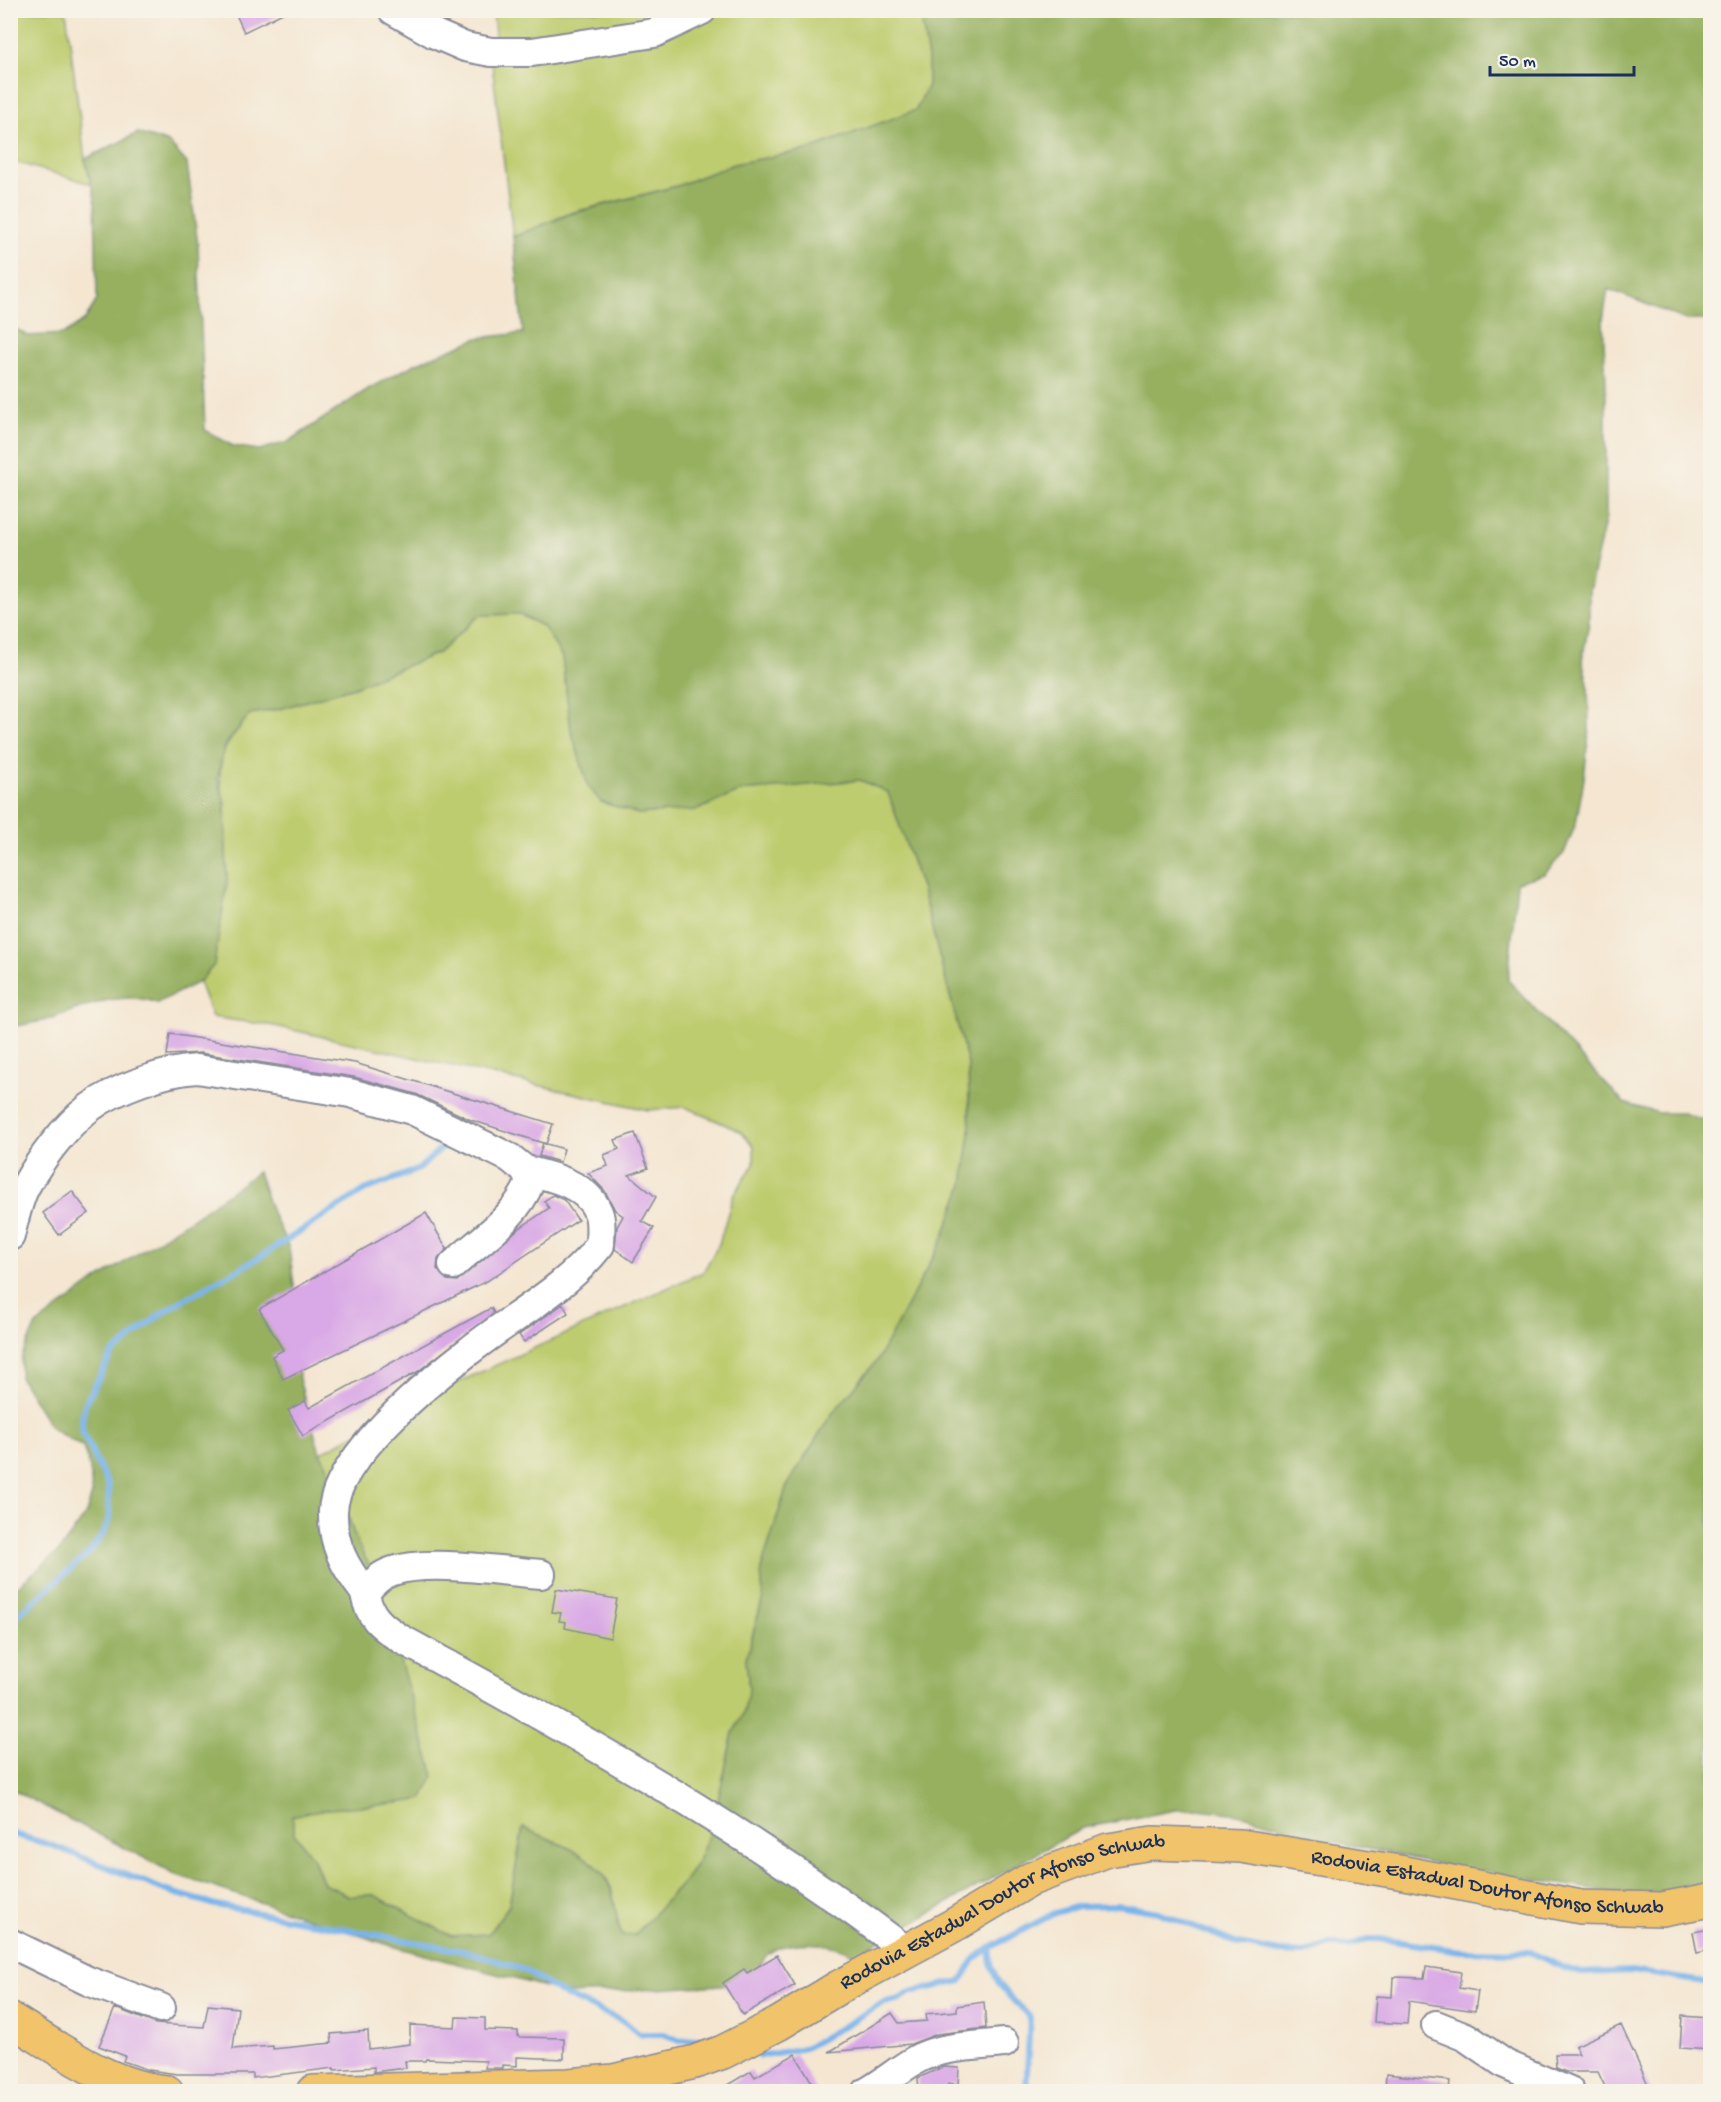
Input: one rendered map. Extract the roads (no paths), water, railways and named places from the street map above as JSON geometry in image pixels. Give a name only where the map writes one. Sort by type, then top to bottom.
[{"type":"main road","name":"Rodovia Estadual Doutor Afonso Schwab","points":[[313,2091],[570,2085],[613,2081],[655,2083],[778,2024],[1031,1879],[1108,1850],[1152,1843],[1241,1846],[1581,1906],[1662,1909],[1710,1900]]},
{"type":"main road","points":[[10,2019],[91,2068],[128,2082],[167,2091]]},
{"type":"street","points":[[393,10],[455,43],[491,52],[532,52],[654,33],[702,10]]},
{"type":"street","points":[[10,1236],[25,1188],[72,1124],[90,1107],[149,1079],[178,1070],[197,1069],[287,1082],[350,1093],[412,1110],[510,1158],[525,1170],[557,1178],[590,1199],[598,1212],[600,1245],[566,1279],[469,1351],[421,1392],[355,1457],[343,1479],[333,1509],[335,1535],[344,1565],[365,1593],[367,1608],[381,1626],[574,1733],[829,1892],[907,1951]]},
{"type":"street","points":[[453,1265],[518,1207],[530,1182],[525,1170]]},
{"type":"street","points":[[365,1593],[373,1581],[393,1571],[426,1566],[541,1574]]},
{"type":"street","points":[[10,1943],[88,1981],[161,2008]]},
{"type":"street","points":[[1437,2025],[1466,2037],[1505,2064],[1570,2091]]},
{"type":"street","points":[[884,2088],[919,2058],[938,2050],[1004,2043]]},
{"type":"waterway","points":[[10,1622],[90,1552],[105,1531],[109,1518],[108,1485],[82,1431],[82,1419],[85,1404],[111,1355],[158,1316],[180,1302],[260,1257],[365,1190],[419,1169],[440,1149],[456,1142]]},
{"type":"waterway","points":[[10,1833],[54,1846],[167,1891],[216,1905],[473,1953],[524,1970],[564,1995],[625,2022],[639,2034],[664,2034],[680,2041],[705,2038]]},
{"type":"waterway","points":[[760,2056],[805,2048],[883,2003],[900,1999],[911,1992],[961,1981],[975,1958],[989,1948],[1055,1913],[1078,1906],[1119,1905],[1158,1912],[1238,1944],[1279,1952],[1304,1953],[1330,1944],[1348,1946],[1367,1939],[1379,1939],[1461,1951],[1530,1952],[1564,1968],[1582,1973],[1632,1971],[1710,1983]]},
{"type":"waterway","points":[[989,1948],[997,1980],[1007,1994],[1030,2017],[1026,2092]]}]
